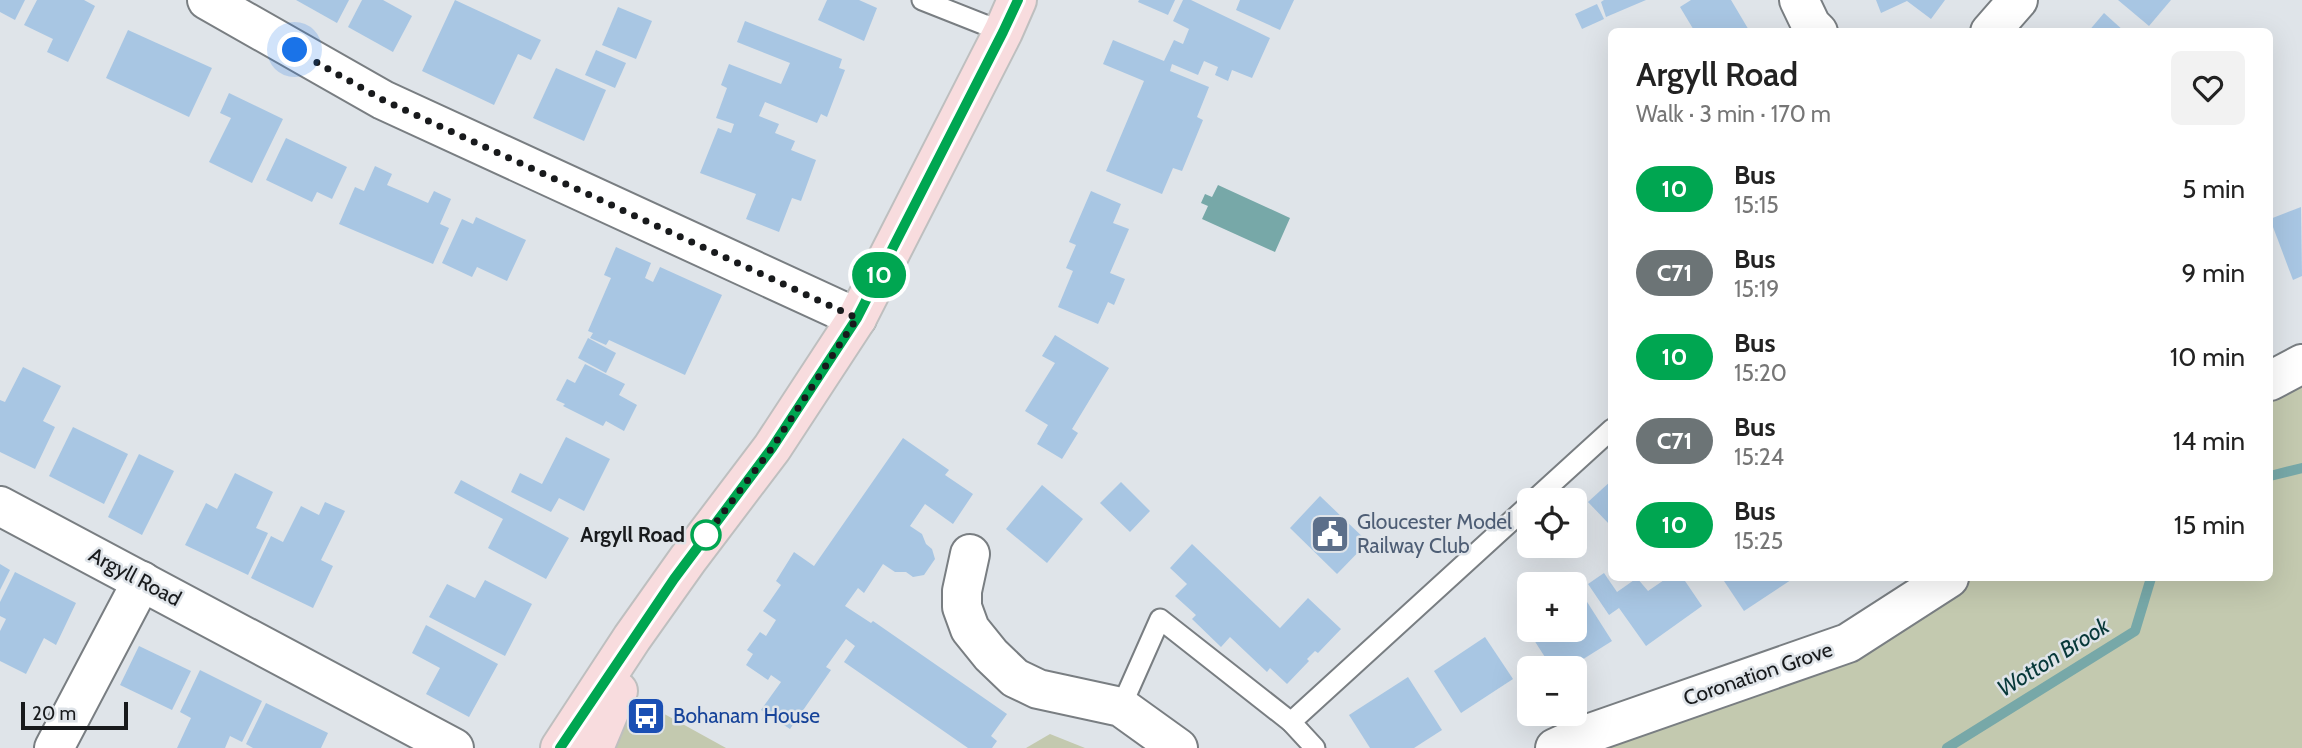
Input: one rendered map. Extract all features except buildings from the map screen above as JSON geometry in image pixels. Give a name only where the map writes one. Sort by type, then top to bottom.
[{"type":"main road","points":[[560,748],[632,638],[772,448],[857,318],[1010,16]]},
{"type":"main road","points":[[594,748],[619,689],[632,638]]},
{"type":"street","points":[[207,0],[383,100],[857,318]]},
{"type":"street","points":[[1799,0],[1814,28]]},
{"type":"street","points":[[1994,28],[2018,0]]},
{"type":"street","points":[[2273,380],[2302,364]]},
{"type":"street","name":"Argyll Road","points":[[0,506],[454,748]]},
{"type":"street","points":[[970,554],[962,591],[962,607],[970,629],[991,655],[1015,678],[1038,689],[1121,707],[1178,748]]},
{"type":"street","points":[[54,748],[142,581]]},
{"type":"street","name":"Coronation Grove","points":[[1555,748],[1579,737],[1848,643],[1943,581]]},
{"type":"lane","points":[[922,0],[1010,16]]},
{"type":"lane","points":[[1547,488],[1608,433]]},
{"type":"lane","points":[[1291,722],[1517,516]]},
{"type":"lane","points":[[1121,707],[1160,620],[1291,722],[1315,748]]},
{"type":"green space","points":[[2302,364],[2302,748],[1555,748],[1848,643],[1944,581],[2273,581],[2273,379]]},
{"type":"green space","points":[[619,689],[726,748],[594,748]]},
{"type":"green space","points":[[1050,734],[1085,748],[1026,748]]},
{"type":"water","points":[[1218,185],[1290,218],[1275,252],[1202,219],[1208,206],[1201,203],[1205,194],[1212,197]]},
{"type":"waterway","name":"Wotton Brook","points":[[2273,475],[2302,468]]},
{"type":"waterway","name":"Wotton Brook","points":[[1947,748],[2135,631],[2150,581]]},
{"type":"bus line","name":"10","points":[[560,748],[632,638],[772,448],[857,318],[1018,0]]},
{"type":"place","name":"Gloucester Model Railway Club","points":[[1330,534]]},
{"type":"place","name":"Argyll Road","points":[[706,535]]},
{"type":"place","name":"Bohanam House","points":[[646,716]]},
{"type":"route","points":[[295,50],[383,100],[857,318],[772,448],[705,537],[706,535]]}]
